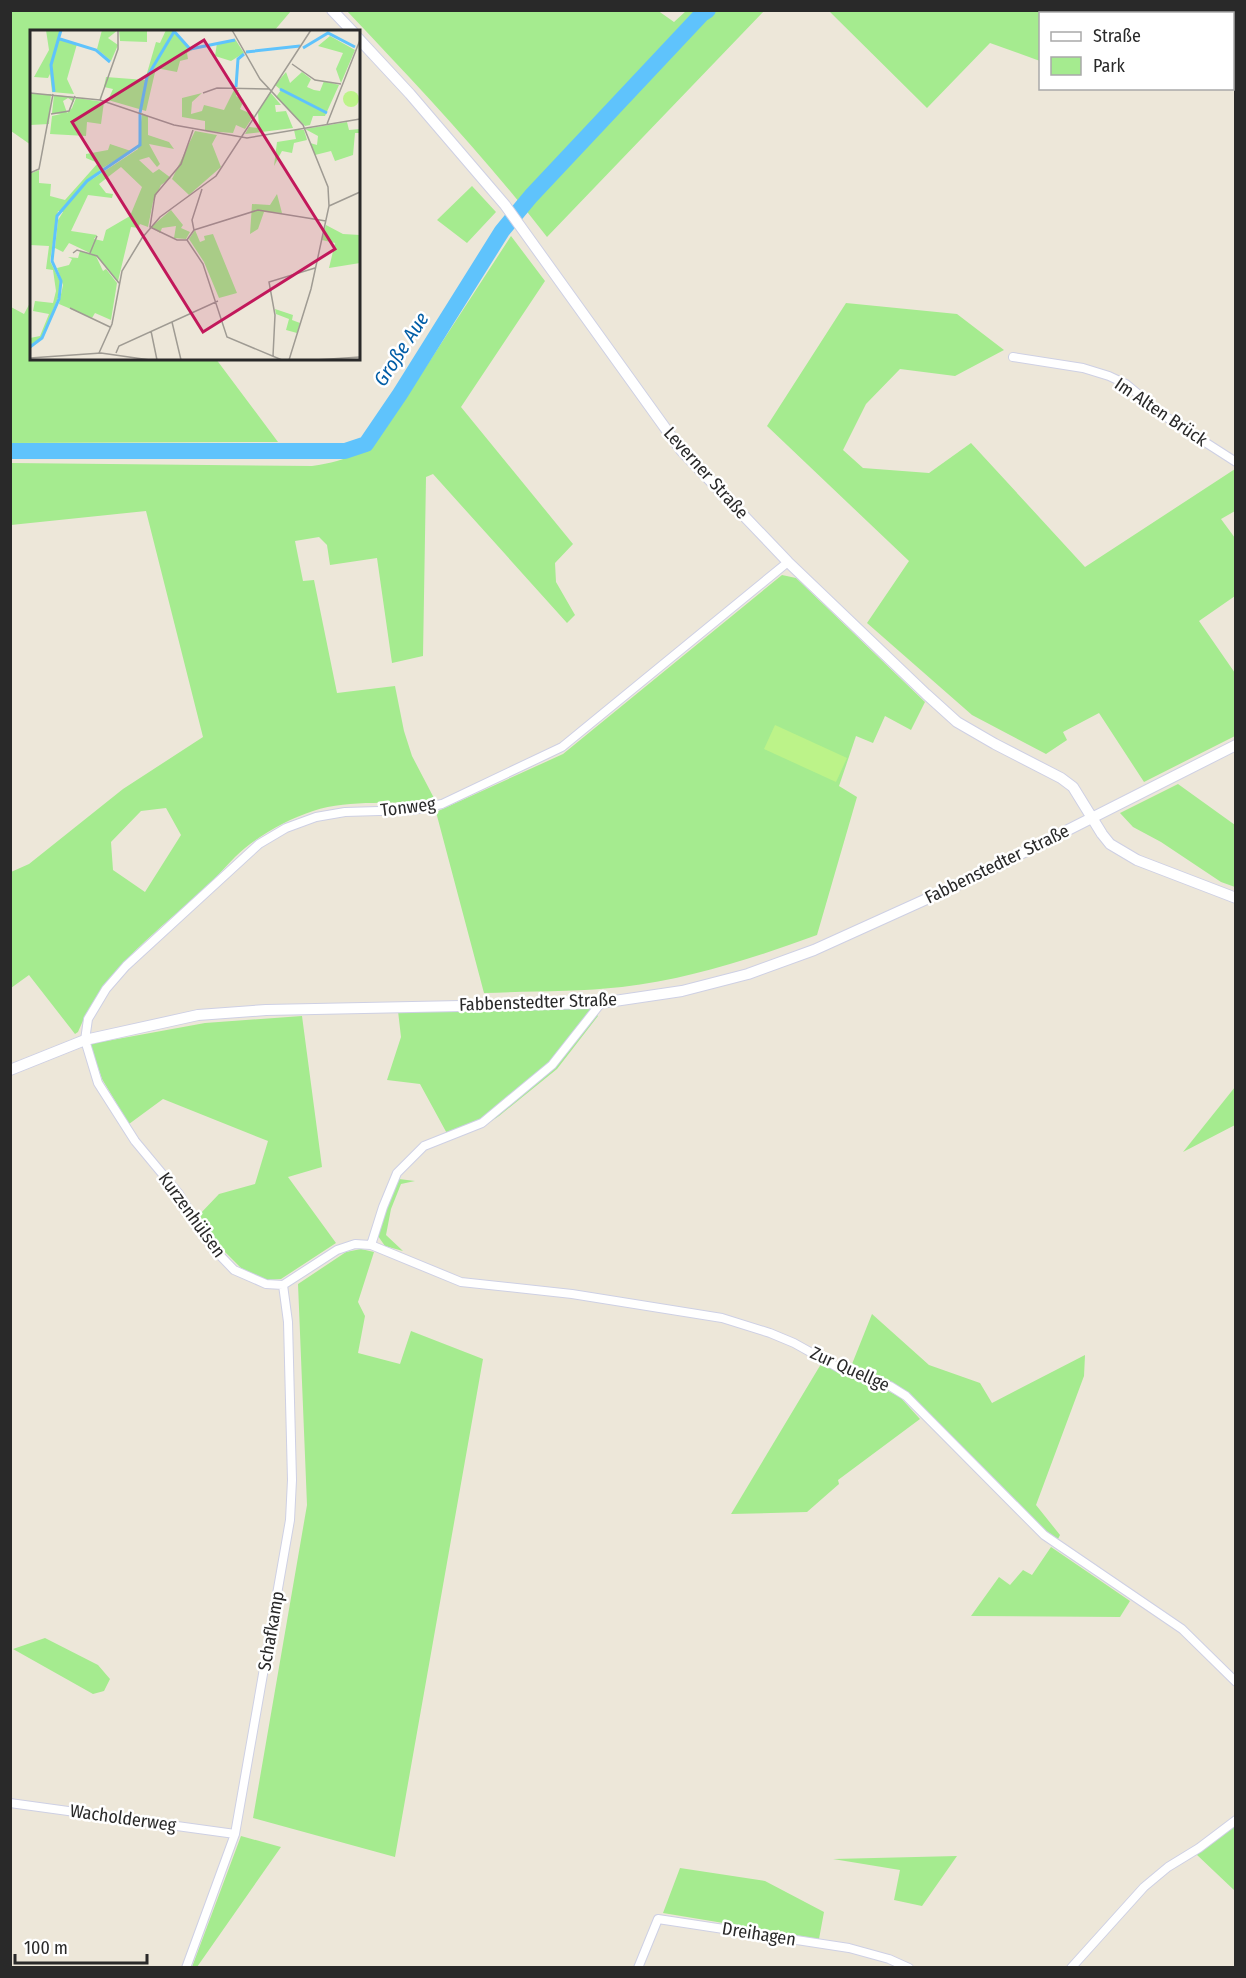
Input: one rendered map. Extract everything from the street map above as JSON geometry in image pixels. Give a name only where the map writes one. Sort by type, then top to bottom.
[{"type":"street","points":[[332,10],[351,30]]},
{"type":"street","name":"Leverner Straße","points":[[360,40],[506,205],[681,450],[788,562],[957,722],[1061,778],[1072,787],[1102,834],[1118,850],[1137,860],[1236,898]]},
{"type":"street","name":"Im Alten Brück","points":[[1013,357],[1083,368],[1126,384],[1166,417],[1236,462]]},
{"type":"street","name":"Tonweg","points":[[85,1040],[88,1019],[106,989],[126,966],[259,844],[286,828],[316,817],[345,812],[413,810],[442,804],[562,747],[788,562]]},
{"type":"street","name":"Fabbenstedter Straße","points":[[10,1070],[85,1040],[198,1015],[266,1010],[601,1003],[682,991],[748,974],[814,950],[973,878],[1236,745]]},
{"type":"street","points":[[283,1285],[337,1250],[355,1244],[371,1245],[383,1207],[398,1173],[424,1146],[482,1123],[552,1065],[601,1003]]},
{"type":"street","name":"Kurzenhülsen","points":[[85,1040],[98,1083],[135,1141],[179,1194],[211,1246],[234,1270],[266,1284],[283,1285]]},
{"type":"street","name":"Zur Quellge","points":[[371,1245],[461,1282],[572,1294],[722,1318],[770,1333],[837,1366],[890,1386],[906,1396],[1044,1535],[1182,1629],[1236,1682]]},
{"type":"street","name":"Schafkamp","points":[[186,1968],[235,1834],[290,1520],[292,1480],[288,1322],[283,1285]]},
{"type":"street","name":"Wacholderweg","points":[[10,1803],[235,1834]]},
{"type":"street","points":[[1071,1968],[1152,1880],[1236,1820]]},
{"type":"street","name":"Dreihagen","points":[[638,1968],[658,1919],[849,1948],[889,1959],[909,1968]]},
{"type":"green space","points":[[11,10],[291,11],[275,30],[30,30],[30,144],[11,131]]},
{"type":"green space","points":[[657,10],[674,22],[686,11],[764,11],[547,237],[475,150],[347,11]]},
{"type":"green space","points":[[829,11],[1120,11],[1039,12],[1039,61],[990,43],[927,108]]},
{"type":"green space","points":[[472,186],[496,212],[467,243],[437,220]]},
{"type":"green space","points":[[511,236],[545,281],[461,407],[573,544],[555,563],[556,582],[575,615],[567,623],[433,474],[426,477],[423,656],[392,663],[377,558],[330,565],[327,545],[319,537],[295,541],[303,581],[314,580],[337,693],[395,686],[404,731],[412,756],[435,800],[358,803],[328,807],[292,819],[262,836],[235,857],[207,886],[132,954],[102,990],[75,1034],[29,975],[11,988],[11,872],[29,864],[123,789],[203,737],[146,511],[11,525],[11,463],[312,466],[337,461],[358,452],[375,439],[392,419]],"holes":[[[166,808],[181,835],[145,892],[113,870],[111,842],[141,811]]]},
{"type":"green space","points":[[30,303],[30,360],[217,360],[278,442],[11,443],[11,307],[24,314]]},
{"type":"green space","points":[[846,303],[957,314],[1004,350],[955,376],[900,369],[866,404],[843,450],[863,468],[929,473],[971,443],[1085,567],[1235,469],[1235,511],[1221,519],[1235,538],[1235,596],[1199,621],[1235,673],[1235,736],[1144,782],[1099,713],[1063,732],[1067,740],[1046,754],[972,715],[867,623],[909,561],[767,426]]},
{"type":"green space","points":[[782,575],[796,578],[925,702],[911,730],[885,716],[873,743],[856,736],[839,786],[857,797],[817,935],[721,967],[672,979],[588,990],[484,993],[436,812],[563,754]]},
{"type":"green space","points":[[775,725],[847,758],[836,782],[764,749]]},
{"type":"green space","points":[[1178,784],[1235,825],[1235,887],[1221,882],[1161,842],[1133,827],[1120,813]]},
{"type":"green space","points":[[591,1008],[598,1016],[557,1069],[484,1126],[450,1139],[420,1084],[387,1080],[401,1037],[398,1011]]},
{"type":"green space","points":[[302,1016],[322,1167],[288,1177],[336,1243],[281,1279],[267,1280],[241,1268],[222,1249],[199,1215],[219,1194],[255,1184],[268,1141],[163,1099],[129,1124],[102,1079],[90,1044],[205,1023]]},
{"type":"green space","points":[[1235,1087],[1235,1125],[1183,1152]]},
{"type":"green space","points":[[399,1179],[415,1181],[401,1184],[391,1209],[386,1235],[403,1251],[385,1246],[378,1236],[385,1208]]},
{"type":"green space","points":[[361,1249],[374,1252],[358,1302],[365,1316],[358,1353],[400,1364],[411,1331],[483,1359],[395,1857],[253,1818],[307,1505],[298,1284],[346,1252]]},
{"type":"green space","points":[[872,1314],[929,1365],[980,1383],[992,1403],[1085,1355],[1084,1376],[1036,1505],[1060,1535],[1057,1541],[1045,1534],[908,1394],[850,1369]]},
{"type":"green space","points":[[821,1364],[900,1397],[920,1419],[838,1480],[839,1484],[807,1512],[731,1514]]},
{"type":"green space","points":[[1051,1547],[1130,1601],[1120,1617],[971,1616],[999,1577],[1010,1585],[1023,1570],[1032,1575]]},
{"type":"green space","points":[[45,1638],[98,1665],[110,1679],[104,1691],[93,1694],[13,1649]]},
{"type":"green space","points":[[1235,1824],[1235,1891],[1196,1854]]},
{"type":"green space","points":[[241,1836],[281,1847],[197,1967],[192,1967]]},
{"type":"green space","points":[[957,1856],[922,1906],[894,1900],[900,1870],[833,1859]]},
{"type":"green space","points":[[680,1868],[765,1881],[824,1912],[819,1939],[663,1913]]},
{"type":"waterway","name":"Große Aue","points":[[10,451],[345,451],[366,444],[502,231],[531,196],[708,10]]}]
